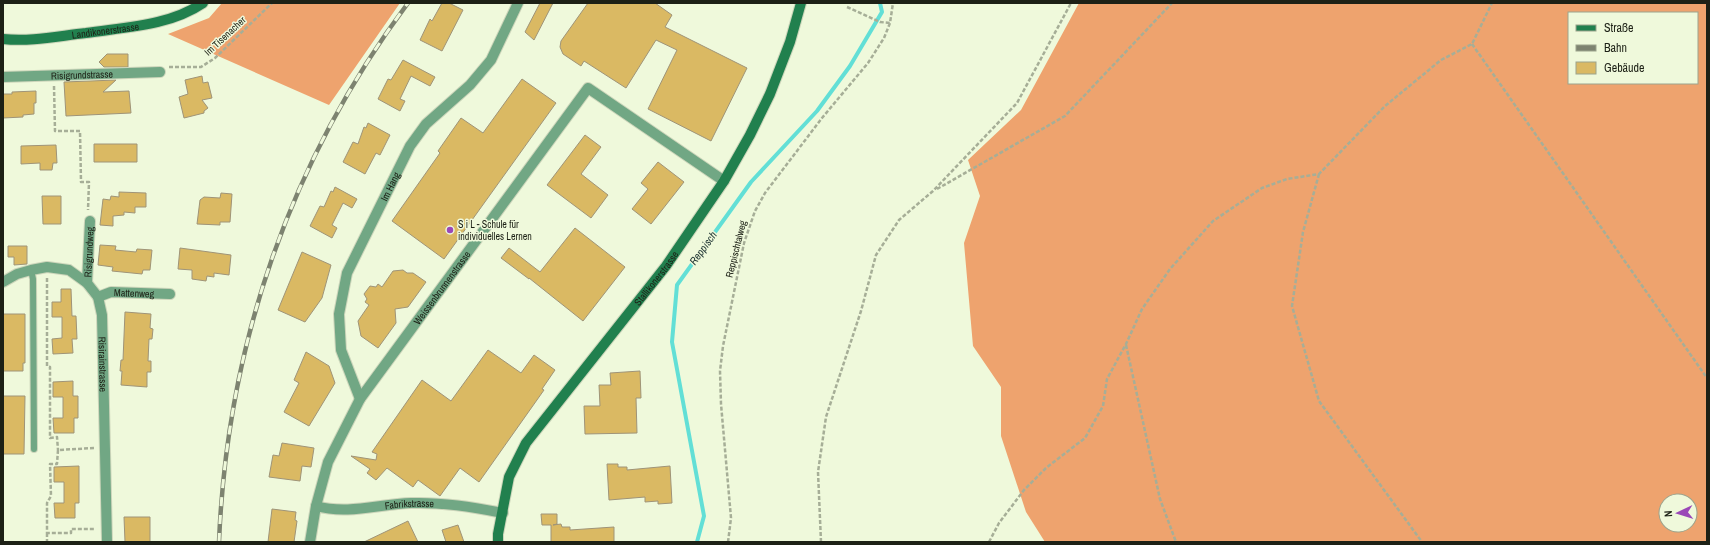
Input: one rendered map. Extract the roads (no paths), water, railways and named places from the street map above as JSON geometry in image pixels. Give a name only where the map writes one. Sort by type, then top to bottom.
[{"type":"street","name":"Landikonerstrasse","points":[[3,39],[40,39],[153,24],[186,13],[204,3]]},
{"type":"street","name":"Im Hang","points":[[360,399],[341,350],[339,314],[347,273],[410,146],[426,124],[470,85],[491,60],[518,3]]},
{"type":"street","name":"Stallikonerstrasse","points":[[498,542],[509,477],[526,443],[666,266],[724,181],[750,135],[770,94],[790,42],[801,3]]},
{"type":"street","name":"Risigrundstrasse","points":[[3,77],[54,74],[160,72]]},
{"type":"street","name":"Weissenbrunnenstrasse","points":[[310,542],[316,506],[328,462],[360,399],[588,88],[724,181]]},
{"type":"street","name":"Risigrundweg","points":[[87,283],[88,219]]},
{"type":"street","name":"Risirainstrasse","points":[[3,282],[17,274],[47,267],[69,270],[87,283],[98,297],[102,315],[107,542]]},
{"type":"street","name":"Mattenweg","points":[[98,297],[111,292],[170,294]]},
{"type":"street","name":"Fabrikstrasse","points":[[316,506],[333,510],[347,510],[410,503],[459,505],[503,513]]},
{"type":"lane","points":[[31,270],[33,279],[34,449]]},
{"type":"waterway","name":"Reppisch","points":[[697,542],[704,516],[672,342],[677,285],[751,182],[817,111],[850,66],[882,12],[880,3]]},
{"type":"railway","points":[[219,542],[225,469],[235,397],[251,327],[272,258],[298,191],[330,126],[366,63],[408,3]]},
{"type":"place","name":"S i L - Schule für individuelles Lernen","points":[[450,230]]}]
